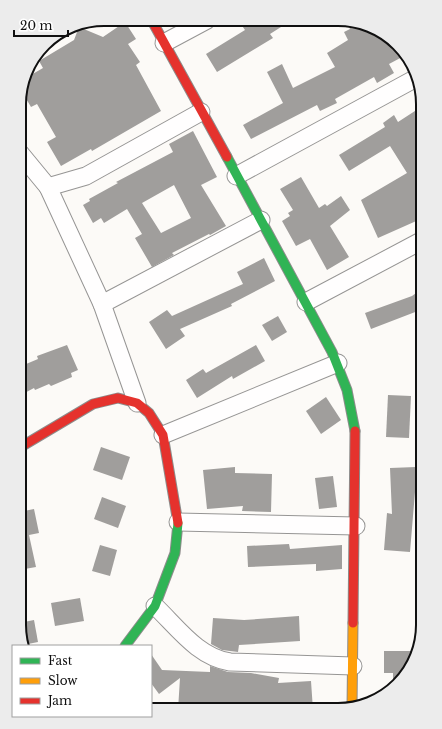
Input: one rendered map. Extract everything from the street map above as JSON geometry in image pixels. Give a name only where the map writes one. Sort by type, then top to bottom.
[{"type":"street","points":[[155,26],[306,302],[338,363],[349,390],[356,424],[356,526],[352,702]]},
{"type":"street","points":[[164,43],[196,26]]},
{"type":"street","points":[[236,176],[412,80]]},
{"type":"street","points":[[48,187],[86,176],[201,112]]},
{"type":"street","points":[[26,160],[48,187],[102,304],[137,403]]},
{"type":"street","points":[[102,304],[261,220]]},
{"type":"street","points":[[306,302],[416,244]]},
{"type":"street","points":[[163,435],[338,363]]},
{"type":"street","points":[[26,444],[92,404],[118,398],[137,403],[149,413],[163,435],[178,522],[175,553],[155,606],[126,645]]},
{"type":"street","points":[[178,522],[356,526]]},
{"type":"street","points":[[155,606],[200,650],[217,660],[230,662],[353,666]]},
{"type":"building","points":[[119,26],[128,26],[136,39],[128,44],[140,62],[136,65],[161,111],[92,151],[91,149],[61,166],[47,142],[56,137],[37,104],[31,107],[26,99],[30,79],[32,74],[43,68],[39,61],[74,40],[78,31],[83,29],[103,37]]},
{"type":"building","points":[[242,26],[283,26],[270,34],[273,38],[217,72],[206,54],[245,30]]},
{"type":"building","points":[[349,27],[358,29],[377,36],[393,49],[401,58],[389,64],[394,73],[377,83],[374,77],[335,99],[337,103],[320,111],[317,105],[251,139],[243,125],[283,103],[267,72],[282,64],[293,88],[335,67],[327,53],[348,40],[344,32],[350,29]]},
{"type":"building","points":[[416,110],[416,221],[378,238],[361,200],[407,173],[390,146],[349,171],[339,155],[385,127],[383,123],[394,115],[398,122]]},
{"type":"building","points":[[193,131],[217,177],[201,185],[226,226],[172,253],[174,255],[152,267],[135,238],[142,234],[127,209],[104,223],[101,218],[93,223],[83,205],[90,201],[89,199],[118,183],[116,182],[173,152],[169,144]],"holes":[[[174,185],[191,218],[161,233],[142,203]]]},
{"type":"building","points":[[301,177],[319,208],[325,204],[327,206],[341,196],[350,210],[330,226],[349,257],[327,270],[310,239],[296,246],[282,221],[290,216],[288,213],[293,210],[280,189]]},
{"type":"building","points":[[264,258],[275,281],[231,304],[232,306],[180,329],[185,336],[166,349],[149,322],[167,310],[172,316],[243,284],[237,272]]},
{"type":"building","points":[[416,293],[416,312],[371,329],[365,313],[412,296]]},
{"type":"building","points":[[278,316],[287,332],[272,341],[262,325]]},
{"type":"building","points":[[67,345],[78,370],[71,373],[72,377],[51,386],[49,384],[35,390],[34,388],[26,392],[26,364],[38,359],[37,356]]},
{"type":"building","points":[[256,345],[265,361],[233,379],[232,376],[197,398],[186,380],[203,369],[206,373]]},
{"type":"building","points":[[388,395],[411,396],[409,438],[386,437]]},
{"type":"building","points":[[326,397],[341,420],[321,434],[306,411]]},
{"type":"building","points":[[101,447],[130,457],[122,480],[93,470]]},
{"type":"building","points":[[235,467],[235,473],[272,474],[271,512],[242,511],[243,506],[207,509],[203,470]]},
{"type":"building","points":[[416,467],[416,492],[410,552],[384,550],[387,513],[392,514],[390,468]]},
{"type":"building","points":[[333,476],[337,507],[319,509],[315,478]]},
{"type":"building","points":[[102,497],[126,506],[118,528],[94,519]]},
{"type":"building","points":[[34,509],[39,533],[29,535],[36,567],[26,569],[26,511]]},
{"type":"building","points":[[289,544],[290,549],[342,545],[342,569],[316,571],[316,564],[248,567],[247,546]]},
{"type":"building","points":[[100,545],[117,550],[110,576],[92,571]]},
{"type":"building","points":[[80,598],[84,621],[55,626],[51,603]]},
{"type":"building","points":[[299,616],[300,641],[239,645],[238,652],[222,650],[211,644],[213,618],[244,620]]},
{"type":"building","points":[[34,620],[38,642],[28,644],[26,622]]},
{"type":"building","points":[[384,651],[412,651],[403,668],[393,680],[393,673],[384,673]]},
{"type":"building","points":[[152,655],[162,670],[210,672],[210,666],[228,672],[251,673],[279,678],[278,683],[311,681],[313,703],[178,703],[180,678],[159,694],[152,684]]},
{"type":"traffic: fast","points":[[227,157],[332,352],[347,390],[355,431]]},
{"type":"traffic: fast","points":[[126,645],[155,606],[175,553],[178,523]]},
{"type":"traffic: slow","points":[[352,702],[353,623]]},
{"type":"traffic: jam","points":[[155,26],[227,157]]},
{"type":"traffic: jam","points":[[26,444],[93,404],[118,398],[137,403],[149,413],[163,435],[178,523]]},
{"type":"traffic: jam","points":[[353,623],[355,431]]}]
